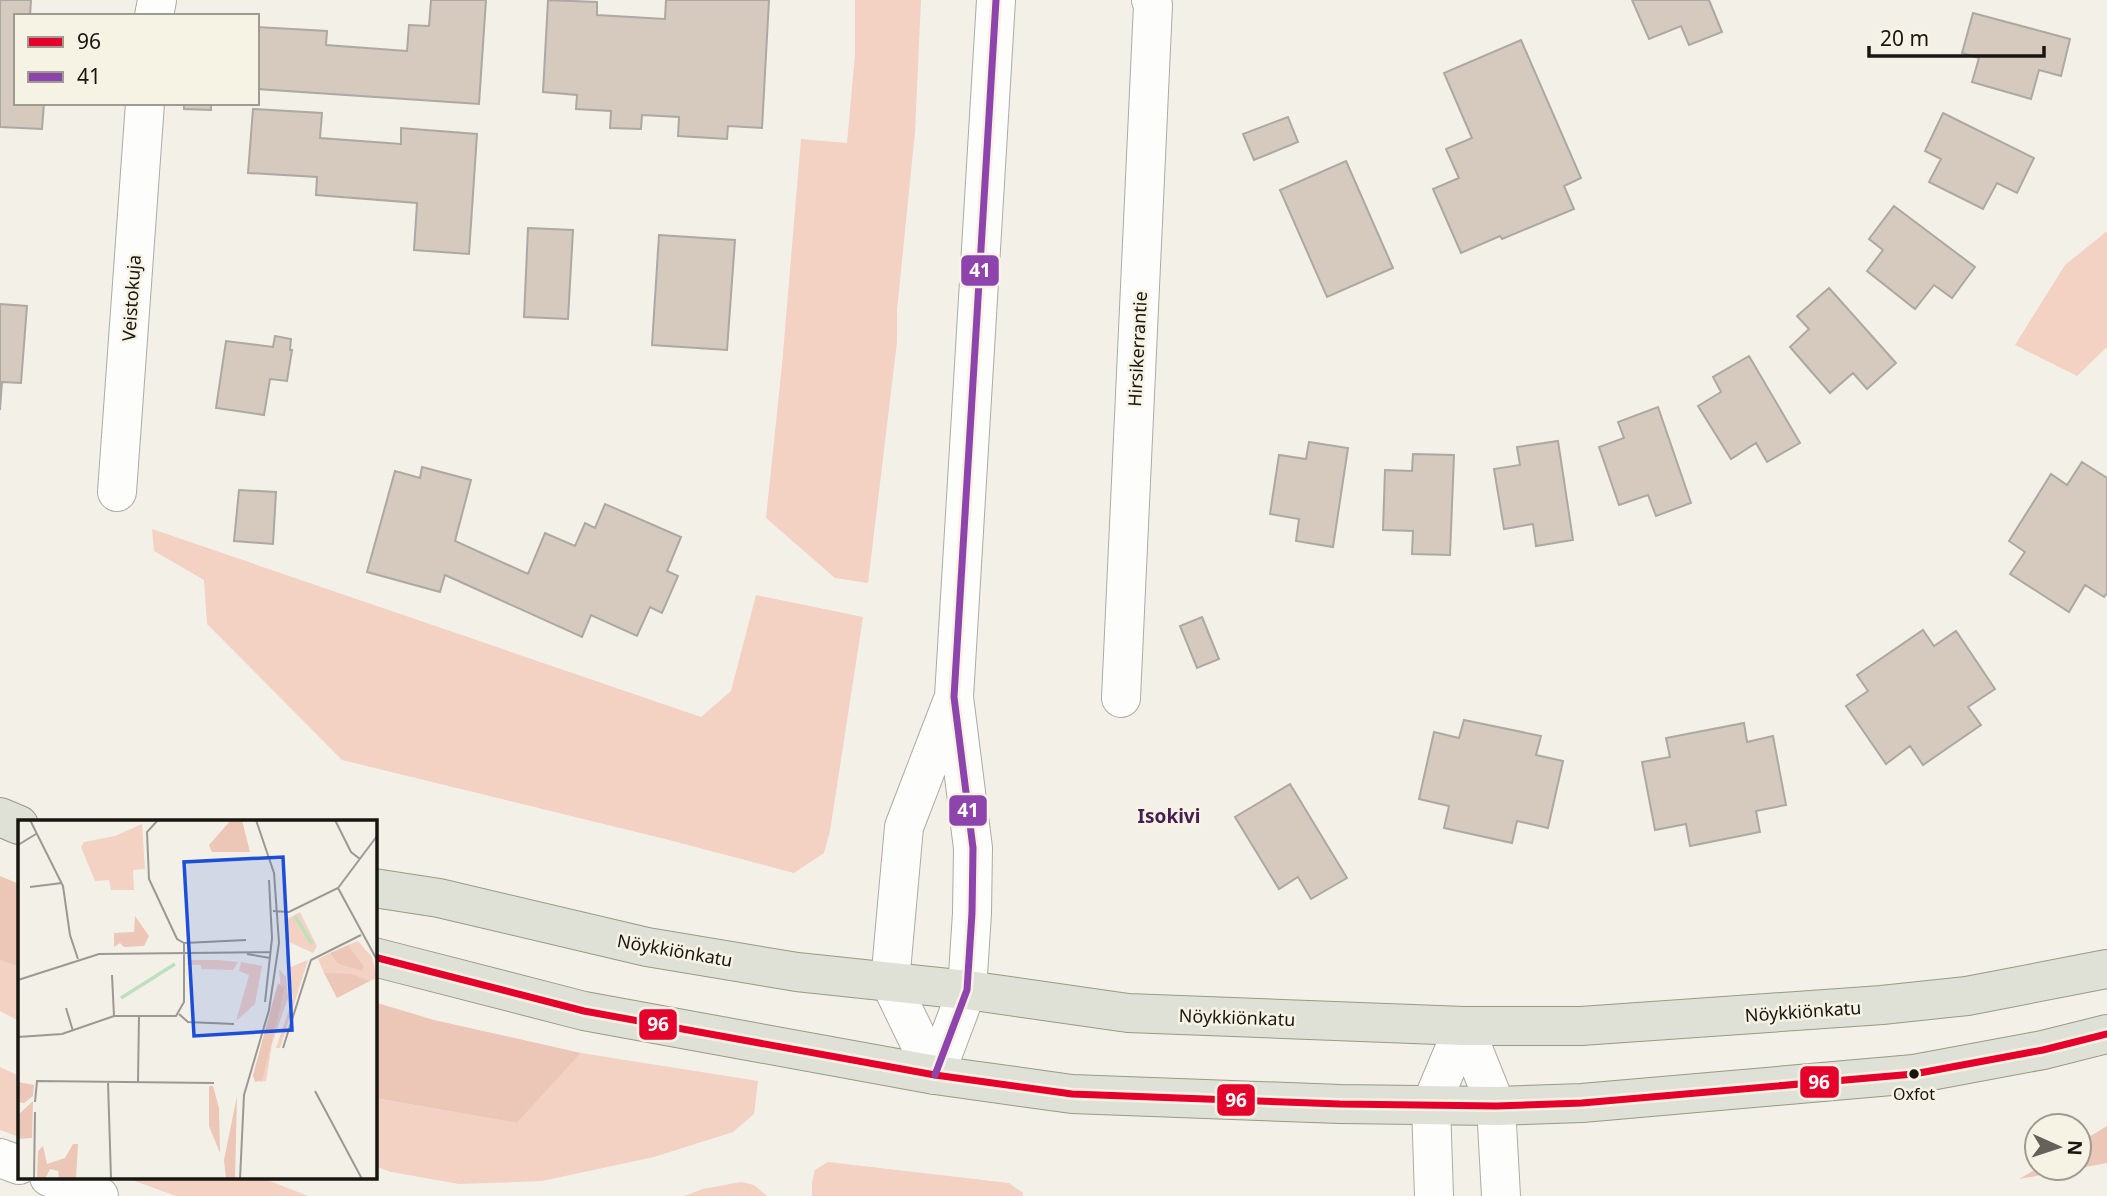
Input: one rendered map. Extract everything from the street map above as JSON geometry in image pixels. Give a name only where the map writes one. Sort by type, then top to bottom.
[{"type":"main road","name":"Nöykkiönkatu","points":[[376,888],[439,898],[647,947],[797,972],[967,990],[1128,1013],[1464,1026],[1581,1026],[1882,1005],[1967,996],[2107,970]]},
{"type":"main road","points":[[376,958],[584,1012],[935,1075],[1072,1094],[1340,1104],[1496,1106],[1582,1103],[1914,1074],[2043,1050],[2107,1034]]},
{"type":"street","points":[[935,1075],[967,990],[972,913],[973,848],[954,697],[996,0]]},
{"type":"street","name":"Hirsikerrantie","points":[[1121,698],[1153,5],[1151,0]]},
{"type":"street","name":"Veistokuja","points":[[117,492],[145,105]]},
{"type":"street","points":[[935,1075],[890,982],[904,827],[954,697]]},
{"type":"street","points":[[1434,1196],[1431,1105],[1464,1026]]},
{"type":"street","points":[[1464,1026],[1496,1106],[1501,1196]]},
{"type":"street","points":[[0,1158],[18,1165]]},
{"type":"street","points":[[52,1178],[99,1196]]},
{"type":"shaded area","points":[[855,0],[921,0],[915,132],[897,310],[897,342],[868,583],[835,578],[766,518],[801,139],[847,143],[855,55]]},
{"type":"shaded area","points":[[2107,231],[2107,347],[2077,376],[2015,345],[2065,265]]},
{"type":"shaded area","points":[[152,529],[701,717],[731,691],[756,595],[863,617],[830,831],[824,853],[794,873],[342,760],[207,624],[204,580],[154,551]]},
{"type":"shaded area","points":[[0,876],[18,884],[18,967],[0,960]]},
{"type":"shaded area","points":[[0,960],[18,967],[18,1020],[0,1011]]},
{"type":"shaded area","points":[[376,1003],[434,1020],[581,1053],[517,1123],[376,1098]]},
{"type":"shaded area","points":[[581,1053],[758,1081],[754,1114],[733,1132],[654,1157],[542,1181],[459,1184],[391,1172],[376,1166],[376,1098],[517,1123]]},
{"type":"shaded area","points":[[0,1067],[18,1076],[18,1137],[0,1130]]},
{"type":"shaded area","points":[[2107,1126],[2107,1163],[2093,1166],[2093,1134]]},
{"type":"shaded area","points":[[828,1162],[1009,1183],[1023,1193],[1023,1196],[812,1196],[815,1170]]},
{"type":"shaded area","points":[[127,1178],[263,1178],[308,1196],[176,1196]]},
{"type":"shaded area","points":[[741,1182],[754,1185],[767,1196],[684,1196],[703,1189]]},
{"type":"building","points":[[0,0],[31,0],[30,14],[14,14],[14,105],[44,105],[42,129],[0,127]]},
{"type":"building","points":[[431,0],[486,0],[479,104],[259,89],[259,27],[327,31],[326,45],[407,51],[409,25],[429,26]]},
{"type":"building","points":[[548,0],[597,2],[597,15],[665,19],[666,0],[769,0],[762,128],[728,126],[727,139],[678,136],[679,117],[642,115],[641,129],[610,128],[611,111],[576,109],[577,95],[543,92]]},
{"type":"building","points":[[1632,0],[1709,0],[1722,32],[1689,45],[1681,26],[1649,39]]},
{"type":"building","points":[[1973,13],[2070,39],[2061,76],[2039,70],[2031,99],[1972,82],[1979,58],[1962,53]]},
{"type":"building","points":[[1521,40],[1581,178],[1564,186],[1574,209],[1461,253],[1433,189],[1459,178],[1446,149],[1472,138],[1444,73]]},
{"type":"building","points":[[184,105],[211,105],[211,110],[184,109]]},
{"type":"building","points":[[253,109],[322,113],[320,138],[401,144],[401,128],[477,134],[469,254],[414,250],[417,203],[316,195],[317,177],[248,173]]},
{"type":"building","points":[[1943,113],[2034,158],[2017,193],[1997,183],[1983,209],[1929,182],[1941,159],[1925,151]]},
{"type":"building","points":[[1288,117],[1298,142],[1254,160],[1243,134]]},
{"type":"building","points":[[1346,161],[1393,268],[1327,297],[1280,190]]},
{"type":"building","points":[[1894,206],[1975,267],[1952,298],[1934,285],[1915,309],[1867,271],[1883,250],[1869,239]]},
{"type":"building","points":[[528,228],[573,230],[568,319],[524,317]]},
{"type":"building","points":[[659,235],[735,240],[727,350],[652,345]]},
{"type":"building","points":[[1829,288],[1896,363],[1867,389],[1853,373],[1830,393],[1790,347],[1809,329],[1797,316]]},
{"type":"building","points":[[0,304],[27,306],[21,383],[2,382],[0,410]]},
{"type":"building","points":[[275,336],[291,339],[292,350],[287,381],[270,379],[264,415],[216,408],[226,341],[273,347]]},
{"type":"building","points":[[1749,356],[1800,443],[1767,462],[1756,443],[1731,459],[1698,406],[1721,392],[1713,377]]},
{"type":"building","points":[[1658,407],[1691,503],[1656,516],[1648,495],[1619,505],[1599,447],[1624,438],[1618,422]]},
{"type":"building","points":[[1558,441],[1573,540],[1536,546],[1533,524],[1504,529],[1494,469],[1520,465],[1517,447]]},
{"type":"building","points":[[1309,442],[1348,448],[1333,547],[1296,541],[1299,519],[1270,514],[1279,455],[1306,459]]},
{"type":"building","points":[[1413,454],[1454,455],[1450,555],[1412,554],[1413,531],[1383,530],[1385,470],[1412,471]]},
{"type":"building","points":[[2082,462],[2107,478],[2107,593],[2104,597],[2085,585],[2069,612],[2010,574],[2025,552],[2009,541],[2051,474],[2067,485]]},
{"type":"building","points":[[422,467],[471,480],[455,541],[528,574],[545,533],[575,546],[585,523],[595,528],[605,504],[681,537],[667,571],[678,576],[662,613],[650,607],[637,636],[591,615],[582,637],[445,575],[440,592],[367,572],[395,471],[420,478]]},
{"type":"building","points":[[239,490],[276,492],[273,544],[234,541]]},
{"type":"building","points":[[1202,617],[1219,659],[1197,668],[1180,626]]},
{"type":"building","points":[[1923,630],[1934,646],[1956,631],[1995,689],[1968,707],[1981,725],[1923,765],[1910,746],[1886,764],[1846,706],[1868,691],[1857,675]]},
{"type":"building","points":[[1464,720],[1541,736],[1536,755],[1563,761],[1548,828],[1517,821],[1512,843],[1444,828],[1449,806],[1419,799],[1434,732],[1459,738]]},
{"type":"building","points":[[1744,723],[1747,742],[1773,736],[1786,805],[1756,811],[1760,832],[1690,846],[1686,824],[1655,830],[1642,762],[1670,757],[1666,738]]},
{"type":"building","points":[[1290,784],[1347,878],[1311,899],[1298,877],[1279,889],[1235,817]]},
{"type":"transit line","name":"41","points":[[935,1075],[967,990],[972,913],[973,848],[954,697],[996,0]]},
{"type":"transit line","name":"96","points":[[376,958],[584,1011],[935,1075],[1072,1094],[1340,1104],[1496,1106],[1582,1103],[1914,1074],[2043,1050],[2107,1034]]},
{"type":"place","name":"Oxfot","points":[[1914,1074]]},
{"type":"district","name":"Isokivi","points":[[1169,816]]}]
